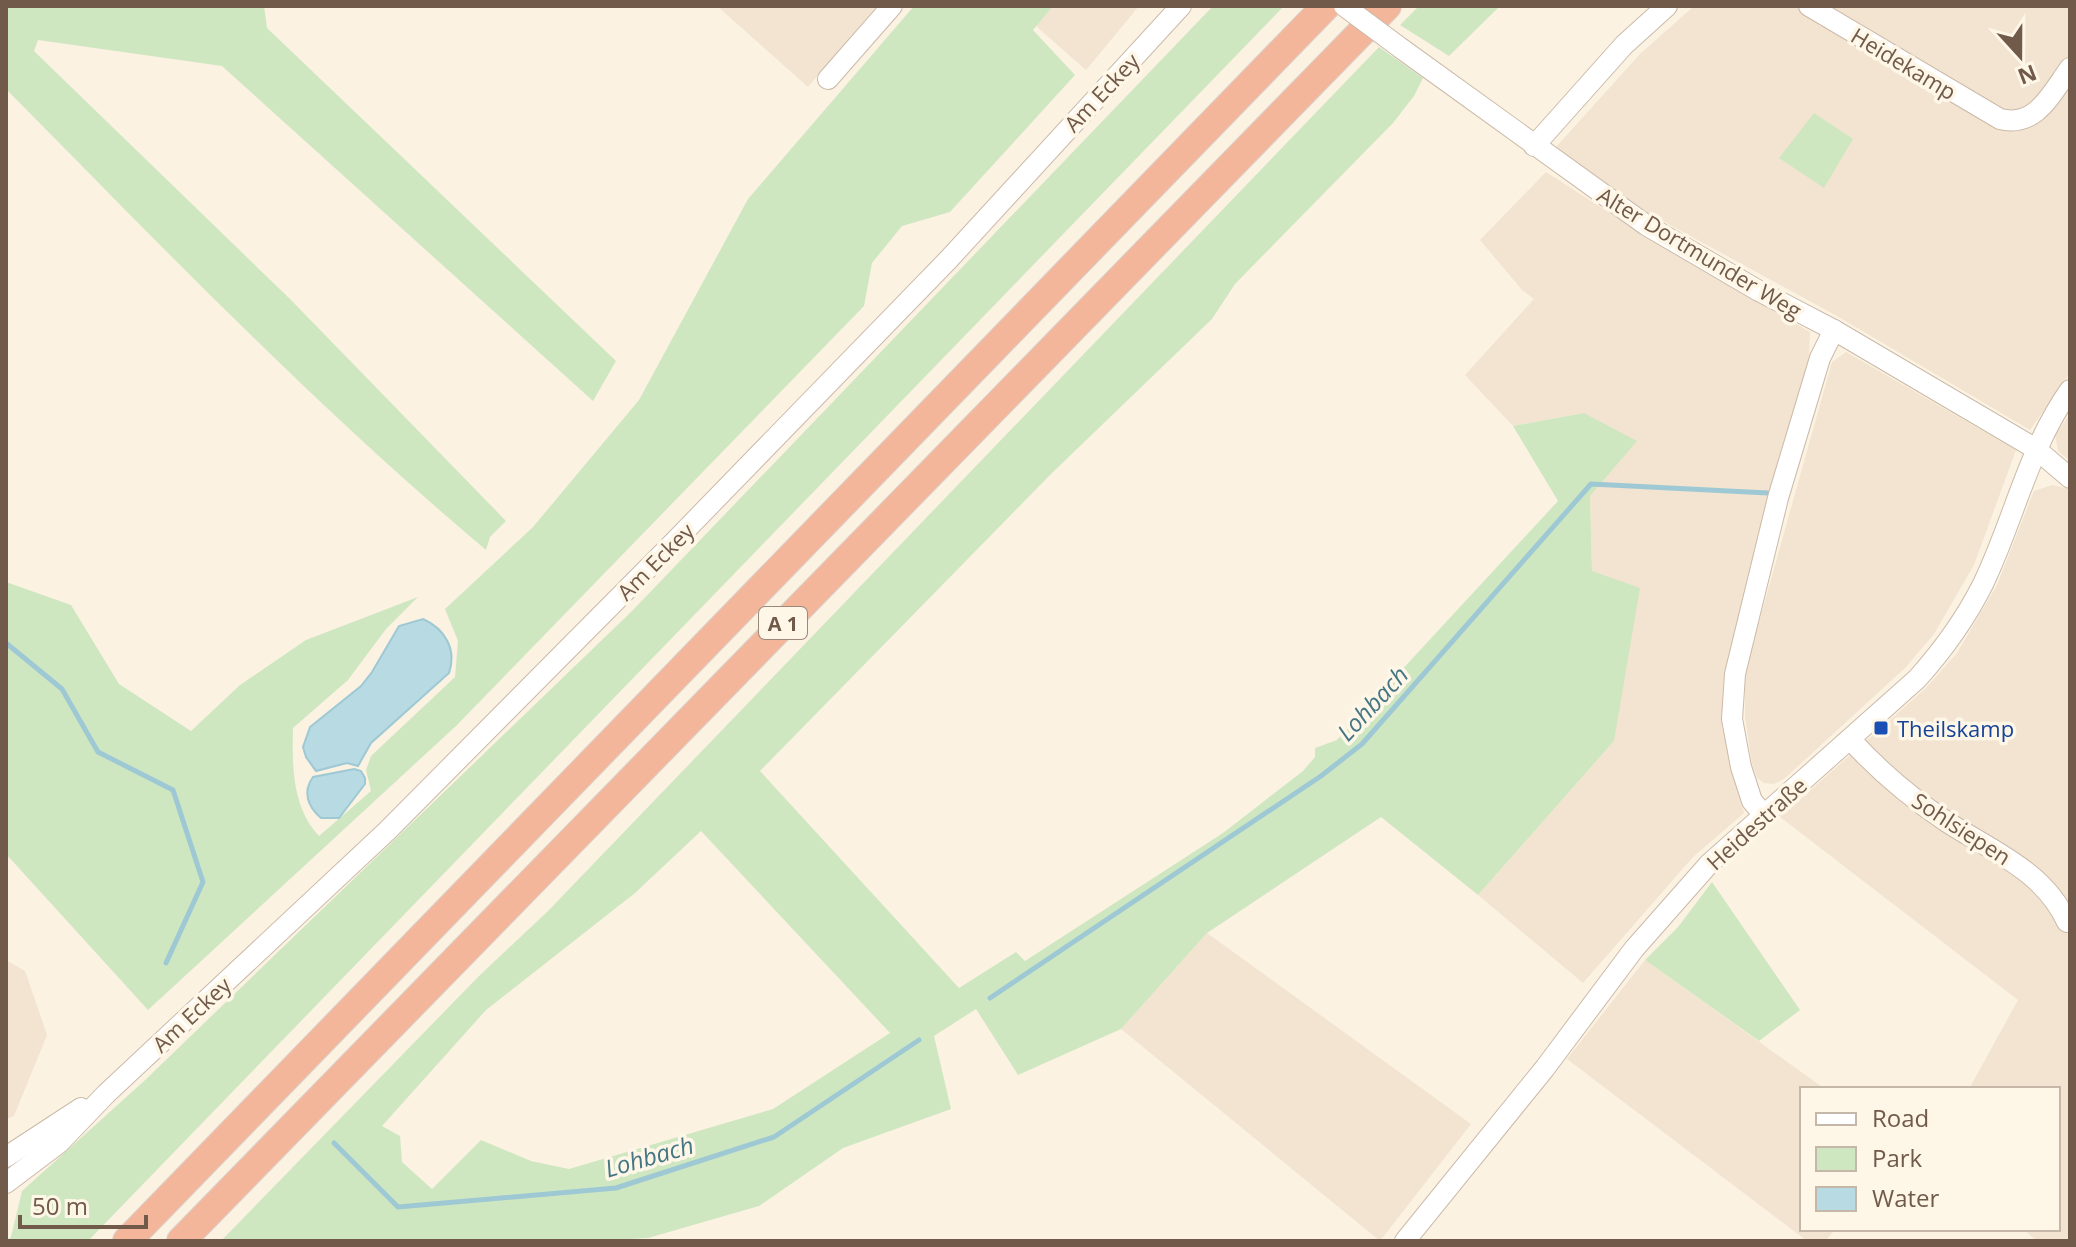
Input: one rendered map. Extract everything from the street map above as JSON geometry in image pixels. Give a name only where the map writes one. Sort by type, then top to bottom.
[{"type":"highway","name":"A 1","points":[[127,1241],[1326,6]]},
{"type":"highway","name":"A 1","points":[[181,1241],[1387,6]]},
{"type":"street","points":[[828,79],[892,6]]},
{"type":"street","name":"Am Eckey","points":[[6,1183],[59,1143],[106,1094],[387,831],[949,259],[1181,6]]},
{"type":"street","name":"Alter Dortmunder Weg","points":[[1344,6],[1646,225],[1759,291],[1834,330],[2036,449],[2070,478]]},
{"type":"street","points":[[1534,146],[1624,45],[1667,6]]},
{"type":"street","name":"Heidekamp","points":[[1809,6],[2000,119],[2019,121],[2031,117],[2070,68]]},
{"type":"street","points":[[1764,815],[1752,801],[1741,767],[1732,719],[1735,674],[1778,498],[1820,358],[1834,330]]},
{"type":"street","name":"Heidestraße","points":[[1405,1241],[1545,1068],[1634,949],[1709,864],[1917,679],[1946,646],[1984,582],[2036,449],[2070,390]]},
{"type":"street","name":"Sohlsiepen","points":[[1850,739],[1871,763],[1903,791],[1947,822],[2024,868],[2058,902],[2067,922]]},
{"type":"street","name":"Am Eckey","points":[[6,1157],[106,1094]]},
{"type":"shaded area","points":[[717,6],[877,6],[808,87]]},
{"type":"shaded area","points":[[1053,6],[1139,6],[1086,70],[1036,26]]},
{"type":"shaded area","points":[[1694,6],[2070,6],[2070,373],[2030,430],[1837,316],[1650,214],[1556,147],[1640,54]]},
{"type":"shaded area","points":[[1546,172],[1641,233],[1810,332],[1809,357],[1725,674],[1722,725],[1744,813],[1693,857],[1583,983],[1478,895],[1614,741],[1592,572],[1584,413],[1513,426],[1465,375],[1534,299],[1522,290],[1480,240]]},
{"type":"shaded area","points":[[1846,352],[2016,450],[1974,565],[1934,634],[1905,668],[1784,779],[1774,784],[1764,783],[1757,778],[1752,764],[1745,717],[1745,672],[1832,362]]},
{"type":"shaded area","points":[[2070,414],[2070,461],[2058,451],[2055,435]]},
{"type":"shaded area","points":[[2052,485],[2070,489],[2070,1241],[2037,1241],[2025,1231],[2060,1231],[2060,1087],[1970,1087],[2018,1000],[1780,817],[1925,689],[1957,653],[1997,585],[2034,491]]},
{"type":"shaded area","points":[[1207,933],[1471,1124],[1380,1241],[1121,1029]]},
{"type":"shaded area","points":[[6,960],[25,971],[47,1035],[14,1116],[6,1119]]},
{"type":"shaded area","points":[[1645,960],[1822,1087],[1800,1087],[1800,1231],[1834,1231],[1825,1241],[1807,1241],[1567,1059]]},
{"type":"green space","points":[[6,6],[264,6],[267,28],[616,361],[593,401],[222,66],[38,40],[34,51],[290,299],[506,521],[490,537],[486,550],[301,383],[6,89]]},
{"type":"green space","points":[[914,6],[1053,6],[1033,30],[1075,75],[950,212],[902,226],[872,263],[864,306],[456,726],[148,1010],[6,854],[6,582],[71,605],[119,684],[191,731],[240,685],[306,640],[418,597],[386,629],[348,680],[293,728],[294,771],[299,799],[310,825],[319,836],[371,791],[366,770],[371,756],[455,677],[458,641],[445,609],[533,527],[639,400],[748,199]]},
{"type":"green space","points":[[1213,6],[1284,6],[88,1241],[6,1241],[11,1237],[22,1191],[143,1082],[632,611]]},
{"type":"green space","points":[[1419,6],[1500,6],[1449,56],[1400,25]]},
{"type":"green space","points":[[1379,47],[1423,78],[1414,96],[1393,123],[1235,284],[1212,319],[1051,474],[760,771],[959,988],[1016,952],[1025,961],[1223,833],[1303,771],[1315,757],[1315,748],[1337,740],[1558,501],[1513,426],[1584,413],[1637,441],[1590,496],[1592,571],[1640,588],[1614,741],[1478,895],[1381,817],[1207,933],[1121,1029],[1018,1075],[976,1009],[934,1036],[951,1109],[843,1148],[759,1206],[648,1238],[591,1241],[221,1241],[479,976],[548,911]],"holes":[[[701,831],[890,1033],[773,1109],[569,1169],[531,1161],[481,1140],[432,1189],[402,1162],[400,1136],[382,1126],[486,1010],[635,893]]]},
{"type":"green space","points":[[1814,113],[1853,139],[1824,188],[1779,158]]},
{"type":"green space","points":[[1712,882],[1800,1010],[1759,1041],[1645,960],[1678,927]]},
{"type":"water","points":[[423,619],[437,628],[447,641],[451,656],[449,673],[371,743],[358,766],[347,763],[316,771],[303,747],[310,727],[361,686],[399,626]]},
{"type":"water","points":[[354,769],[361,771],[365,784],[339,818],[321,818],[307,794],[313,777]]},
{"type":"waterway","name":"Lohbach","points":[[990,998],[1321,776],[1362,744],[1591,484],[1768,493]]},
{"type":"waterway","name":"Lohbach","points":[[6,643],[62,689],[98,752],[173,790],[203,882],[166,963]]},
{"type":"waterway","name":"Lohbach","points":[[334,1143],[398,1207],[616,1188],[774,1137],[919,1040]]},
{"type":"place","name":"Theilskamp","points":[[1881,728]]}]
